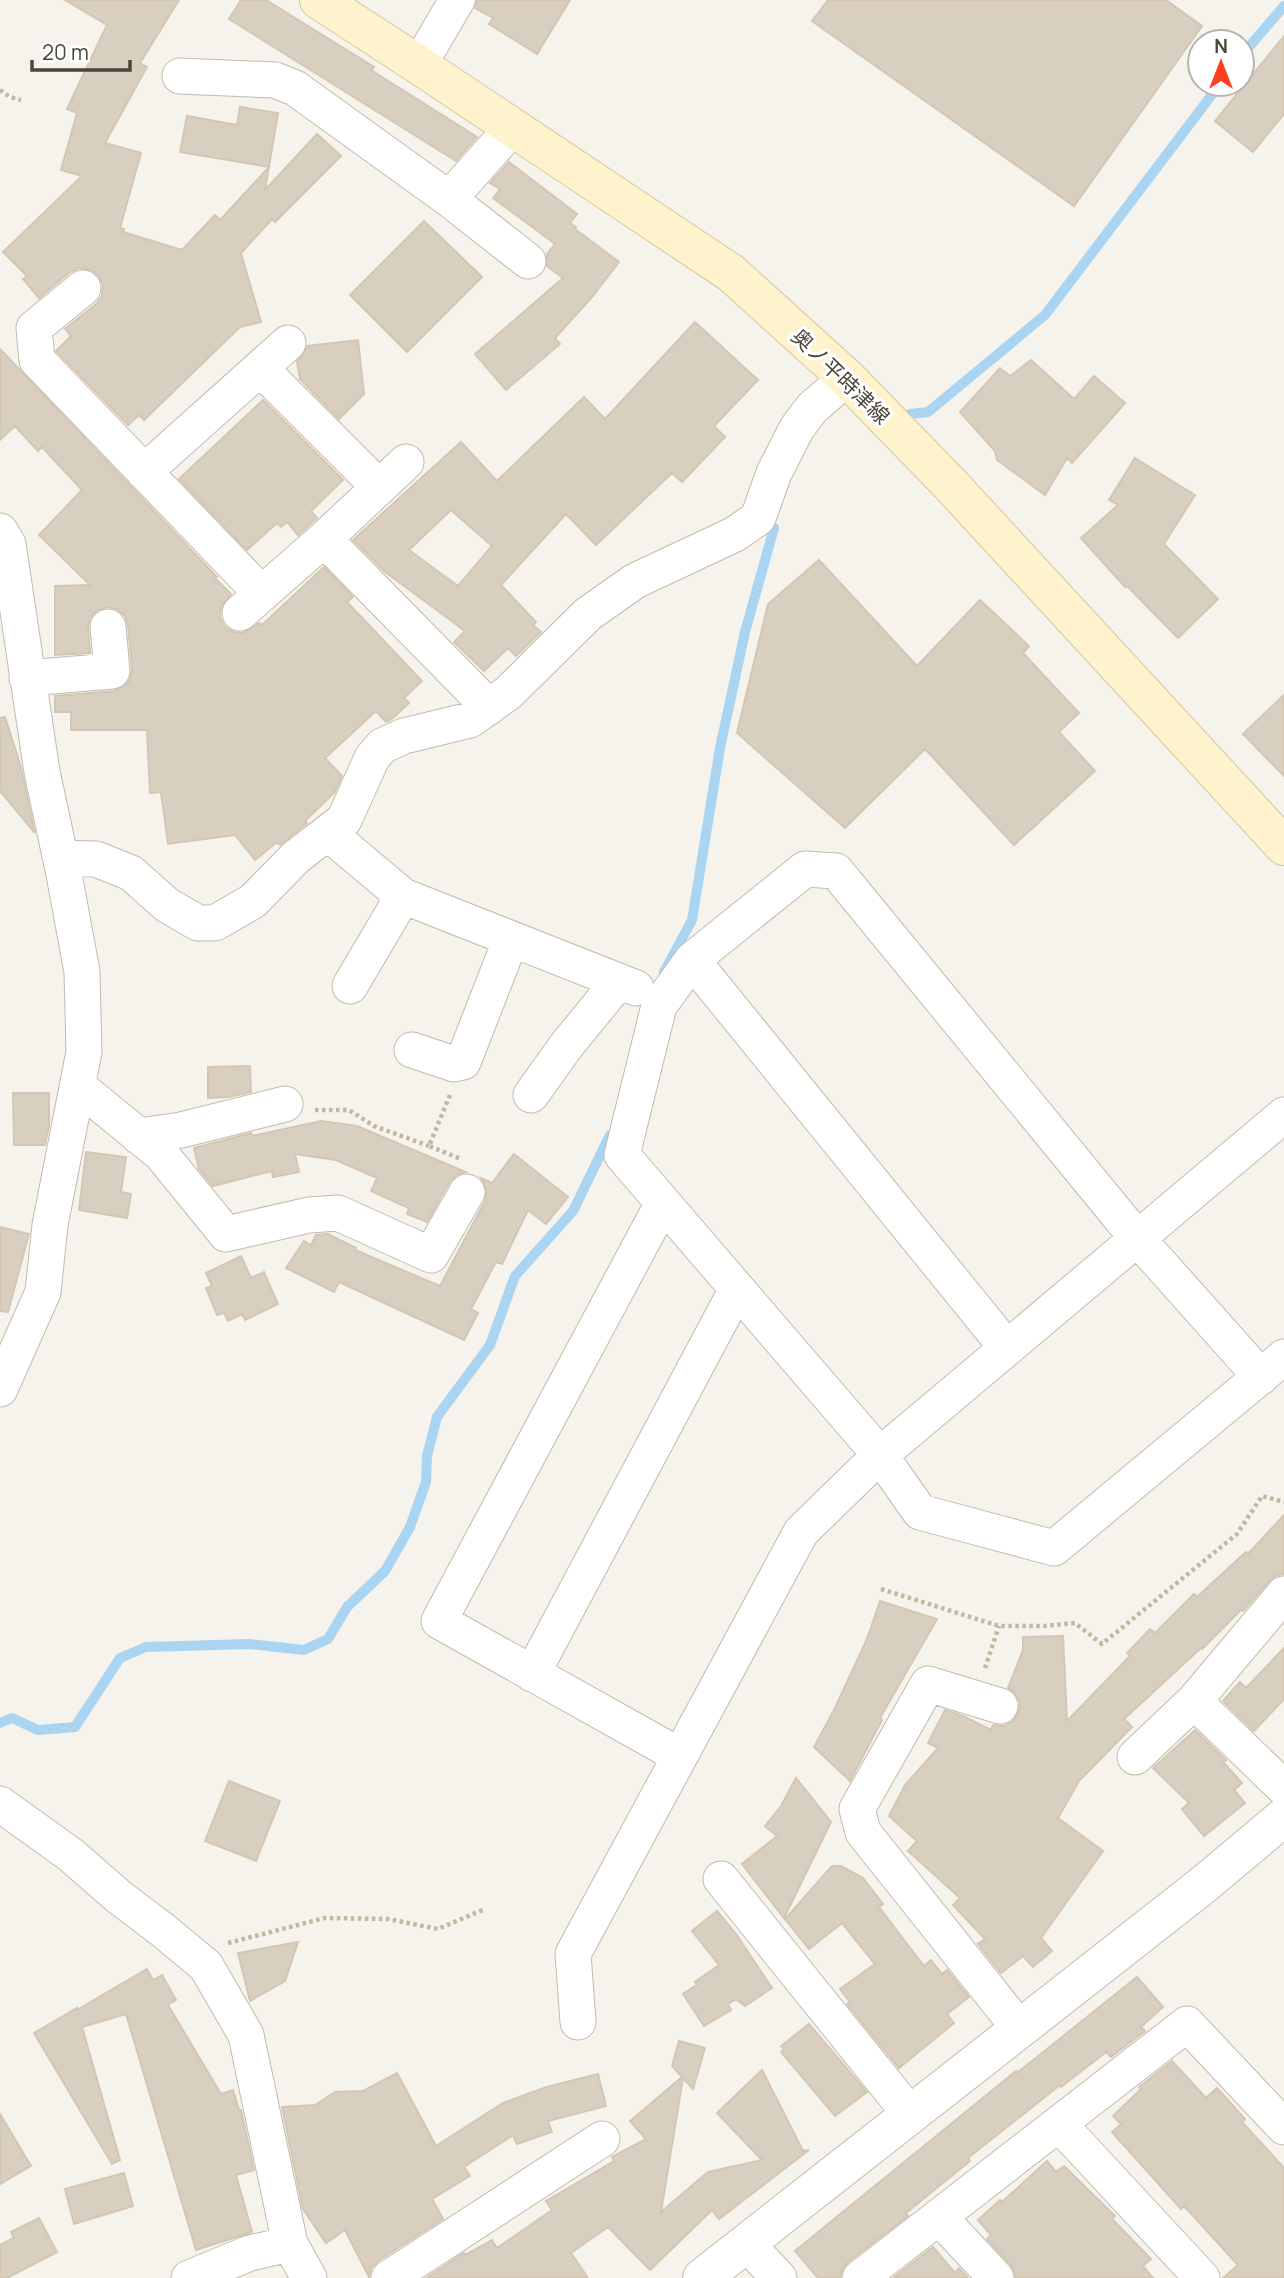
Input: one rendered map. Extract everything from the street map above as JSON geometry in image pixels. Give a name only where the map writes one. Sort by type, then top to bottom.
[{"type":"main road","name":"奥ノ平時津線","points":[[318,0],[731,273],[847,379],[950,484],[1284,846]]},
{"type":"street","points":[[419,65],[457,0]]},
{"type":"street","points":[[180,76],[275,80],[295,88],[449,199],[528,261]]},
{"type":"street","points":[[449,199],[513,127]]},
{"type":"street","points":[[83,288],[34,328],[37,360],[144,472],[251,603],[406,462]]},
{"type":"street","points":[[144,472],[288,343]]},
{"type":"street","points":[[261,369],[378,486]]},
{"type":"street","points":[[61,858],[96,859],[131,873],[167,905],[198,923],[215,923],[253,901],[296,857],[344,820],[372,758],[382,746],[404,736],[470,720],[508,693],[588,614],[635,581],[735,534],[758,518],[775,473],[797,428],[812,408],[847,379]]},
{"type":"street","points":[[0,531],[8,544],[42,772],[82,972],[84,1052],[50,1225],[43,1292],[0,1389]]},
{"type":"street","points":[[324,539],[489,706]]},
{"type":"street","points":[[27,678],[112,671],[108,627]]},
{"type":"street","points":[[328,833],[403,896],[628,985],[566,1046],[531,1095]]},
{"type":"street","points":[[805,869],[836,871],[1137,1238],[1272,1367],[1054,1548],[920,1512],[880,1455],[622,1156],[659,1006],[692,960],[805,869]]},
{"type":"street","points":[[350,986],[403,896]]},
{"type":"street","points":[[412,1050],[454,1064],[463,1062],[511,939]]},
{"type":"street","points":[[692,960],[1007,1348]]},
{"type":"street","points":[[78,1086],[161,1154],[226,1234],[309,1215],[338,1213],[431,1255],[467,1192]]},
{"type":"street","points":[[138,1136],[181,1130],[285,1104]]},
{"type":"street","points":[[578,2022],[573,1954],[801,1532],[880,1455],[1284,1115]]},
{"type":"street","points":[[663,1203],[439,1621],[680,1756]]},
{"type":"street","points":[[532,1674],[737,1289]]},
{"type":"street","points":[[1135,1757],[1194,1701],[1284,1594]]},
{"type":"street","points":[[987,1702],[928,1684],[857,1809],[863,1832],[1019,2028]]},
{"type":"street","points":[[1194,1701],[1284,1788]]},
{"type":"street","points":[[0,1804],[71,1855],[206,1966],[246,2035],[290,2244],[309,2278]]},
{"type":"street","points":[[702,2278],[1203,1885],[1284,1817]]},
{"type":"street","points":[[721,1879],[910,2114]]},
{"type":"street","points":[[860,2278],[1187,2024],[1284,2127]]},
{"type":"street","points":[[1059,2124],[1202,2278]]},
{"type":"street","points":[[389,2278],[602,2139]]},
{"type":"street","points":[[939,2217],[996,2278]]},
{"type":"street","points":[[746,2243],[779,2278]]},
{"type":"street","points":[[188,2278],[250,2253],[290,2244]]},
{"type":"path","points":[[0,90],[21,100]]},
{"type":"path","points":[[429,1146],[463,1062]]},
{"type":"path","points":[[285,1104],[312,1110],[349,1110],[374,1126],[472,1164],[467,1192]]},
{"type":"path","points":[[881,1589],[999,1626],[1075,1623],[1102,1644],[1237,1534],[1262,1496],[1284,1502]]},
{"type":"path","points":[[987,1702],[999,1626]]},
{"type":"path","points":[[189,1951],[325,1918],[388,1919],[438,1929],[485,1909]]},
{"type":"building","points":[[65,0],[179,0],[140,63],[147,67],[105,143],[141,153],[120,228],[124,229],[123,232],[182,250],[215,215],[220,220],[269,167],[265,190],[317,134],[341,156],[275,222],[272,219],[241,253],[261,322],[240,327],[144,420],[139,415],[128,425],[56,351],[71,336],[65,329],[102,296],[103,285],[99,276],[91,270],[79,268],[70,272],[39,298],[23,279],[27,276],[3,252],[82,176],[61,170],[77,113],[67,109],[107,25]]},
{"type":"building","points":[[241,0],[266,0],[374,67],[371,70],[477,137],[456,161],[229,19]]},
{"type":"building","points":[[477,0],[570,0],[537,54],[489,24],[493,18],[475,8]]},
{"type":"building","points":[[828,0],[1166,0],[1202,26],[1186,28],[1186,48],[1074,206],[812,21]]},
{"type":"building","points":[[1284,36],[1284,114],[1253,152],[1215,121],[1234,98],[1256,98],[1256,70]]},
{"type":"building","points":[[240,107],[278,113],[269,167],[180,152],[187,116],[237,125]]},
{"type":"building","points":[[509,162],[577,214],[570,223],[575,229],[619,262],[555,338],[560,344],[506,390],[475,354],[563,278],[547,266],[547,254],[555,244],[493,198],[500,189],[490,183]]},
{"type":"building","points":[[424,221],[482,277],[407,352],[350,295]]},
{"type":"building","points":[[695,322],[758,380],[714,426],[725,437],[682,482],[672,473],[596,545],[566,514],[501,585],[536,622],[533,625],[541,632],[516,656],[508,648],[484,671],[454,642],[465,631],[384,571],[353,540],[461,442],[497,481],[584,397],[605,419]],"holes":[[[451,510],[492,546],[458,586],[409,550]]]},
{"type":"building","points":[[358,340],[364,394],[339,419],[300,379],[297,362],[307,346]]},
{"type":"building","points":[[0,349],[231,594],[221,607],[220,618],[225,627],[243,633],[259,623],[262,625],[324,567],[353,597],[347,602],[422,681],[404,698],[409,703],[392,719],[386,722],[376,711],[325,758],[342,776],[335,792],[305,821],[307,823],[280,845],[277,842],[255,860],[235,835],[168,844],[161,792],[150,793],[147,730],[71,730],[71,712],[55,712],[55,696],[114,691],[124,687],[130,680],[132,669],[128,625],[125,616],[117,609],[107,607],[97,610],[90,618],[88,628],[90,653],[55,655],[55,586],[90,585],[39,535],[82,490],[42,447],[38,451],[15,426],[0,440]]},
{"type":"building","points":[[1031,360],[1074,399],[1094,376],[1125,403],[1072,463],[1067,458],[1045,495],[997,460],[995,451],[960,412],[1000,368],[1010,376]]},
{"type":"building","points":[[263,400],[343,480],[311,511],[317,518],[298,535],[287,522],[281,527],[277,523],[247,550],[179,479]]},
{"type":"building","points":[[1135,458],[1195,495],[1164,544],[1218,599],[1178,638],[1127,586],[1125,587],[1081,538],[1118,505],[1109,500]]},
{"type":"building","points":[[819,560],[917,666],[980,600],[1029,646],[1023,653],[1079,713],[1059,732],[1095,771],[1014,845],[925,749],[845,828],[737,733],[768,604]]},
{"type":"building","points":[[1284,695],[1284,776],[1243,734]]},
{"type":"building","points":[[5,717],[20,764],[35,833],[0,791],[0,718]]},
{"type":"building","points":[[250,1066],[251,1092],[208,1098],[208,1067]]},
{"type":"building","points":[[13,1093],[49,1093],[49,1126],[45,1145],[14,1145]]},
{"type":"building","points":[[321,1121],[357,1126],[466,1172],[456,1175],[450,1181],[427,1222],[407,1214],[409,1208],[371,1191],[377,1178],[336,1160],[295,1154],[299,1172],[273,1177],[272,1171],[213,1186],[199,1169],[194,1148],[251,1133],[252,1136]]},
{"type":"building","points":[[86,1152],[126,1157],[121,1192],[131,1194],[127,1218],[79,1210]]},
{"type":"building","points":[[514,1154],[568,1197],[546,1224],[528,1210],[502,1264],[496,1262],[471,1309],[478,1313],[464,1340],[339,1282],[334,1292],[286,1268],[304,1241],[311,1245],[316,1235],[328,1234],[356,1248],[355,1250],[440,1286],[485,1201],[487,1191],[481,1178],[492,1183]]},
{"type":"building","points":[[0,1227],[29,1234],[8,1312],[0,1311]]},
{"type":"building","points":[[241,1256],[251,1278],[264,1272],[278,1304],[245,1320],[242,1314],[228,1321],[224,1313],[217,1315],[206,1288],[212,1286],[206,1273]]},
{"type":"building","points":[[1284,1515],[1284,1574],[1269,1581],[1243,1611],[1124,1719],[1132,1727],[1079,1781],[1058,1818],[1103,1851],[1041,1938],[1052,1951],[1033,1967],[1023,1956],[1001,1973],[978,1944],[985,1939],[953,1905],[960,1898],[908,1851],[917,1841],[889,1816],[905,1785],[938,1748],[928,1743],[945,1710],[991,1730],[993,1725],[1004,1726],[1013,1721],[1019,1712],[1020,1702],[1008,1688],[1023,1650],[1023,1637],[1063,1636],[1067,1721],[1130,1656],[1127,1653],[1150,1629],[1155,1633],[1194,1594],[1197,1597],[1246,1552],[1248,1554]]},
{"type":"building","points":[[880,1601],[937,1619],[880,1718],[882,1720],[850,1781],[814,1747],[867,1639]]},
{"type":"building","points":[[1284,1648],[1284,1699],[1254,1731],[1223,1701],[1240,1682],[1246,1688]]},
{"type":"building","points":[[1195,1730],[1226,1760],[1223,1762],[1242,1783],[1234,1790],[1245,1803],[1204,1836],[1182,1809],[1189,1803],[1153,1768]]},
{"type":"building","points":[[796,1778],[831,1822],[784,1918],[742,1864],[777,1836],[765,1826],[781,1806]]},
{"type":"building","points":[[229,1781],[280,1801],[256,1861],[205,1841]]},
{"type":"building","points":[[832,1866],[841,1866],[863,1878],[883,1904],[879,1907],[924,1966],[931,1960],[942,1974],[947,1970],[969,1997],[947,2014],[954,2023],[899,2068],[847,2004],[850,2002],[840,1989],[875,1964],[842,1923],[809,1949],[785,1919]]},
{"type":"building","points":[[717,1911],[772,1988],[745,2006],[736,1999],[728,2004],[731,2010],[704,2026],[683,1994],[719,1965],[692,1931]]},
{"type":"building","points":[[298,1942],[285,1981],[250,2001],[238,1953]]},
{"type":"building","points":[[147,1969],[153,1980],[162,1975],[176,2000],[168,2005],[221,2094],[233,2090],[241,2110],[254,2170],[236,2175],[252,2232],[196,2250],[126,2014],[82,2027],[120,2160],[112,2164],[34,2033]]},
{"type":"building","points":[[1137,1977],[1163,2007],[1141,2027],[1145,2031],[1111,2057],[1106,2052],[1061,2087],[1060,2085],[968,2158],[970,2161],[906,2213],[908,2216],[848,2262],[840,2278],[818,2278],[795,2251],[1016,2071],[1017,2073]]},
{"type":"building","points":[[809,2024],[867,2092],[835,2116],[781,2052],[784,2049],[781,2046]]},
{"type":"building","points":[[679,2041],[705,2048],[693,2089],[683,2078],[661,2212],[708,2172],[762,2160],[717,2113],[762,2070],[803,2151],[809,2150],[719,2219],[712,2210],[650,2270],[608,2227],[571,2253],[588,2278],[426,2278],[464,2253],[465,2255],[492,2240],[497,2248],[552,2210],[546,2201],[614,2161],[612,2157],[646,2139],[630,2121],[682,2077],[672,2066]]},
{"type":"building","points":[[1172,2061],[1206,2098],[1217,2088],[1245,2119],[1242,2122],[1284,2168],[1284,2278],[1223,2278],[1238,2265],[1184,2206],[1181,2209],[1112,2132],[1121,2124],[1113,2116],[1141,2089],[1139,2087]]},
{"type":"building","points":[[397,2073],[436,2146],[503,2103],[547,2087],[598,2074],[606,2106],[548,2121],[552,2132],[517,2144],[513,2135],[464,2167],[470,2176],[432,2199],[443,2219],[378,2261],[371,2268],[369,2277],[345,2230],[326,2243],[303,2209],[282,2107],[315,2105],[335,2092],[363,2091]]},
{"type":"building","points":[[0,2114],[31,2166],[0,2184]]},
{"type":"building","points":[[1047,2161],[1056,2172],[1064,2166],[1115,2216],[1112,2219],[1151,2259],[1143,2266],[1153,2278],[1016,2278],[1011,2265],[987,2239],[991,2235],[978,2220]]},
{"type":"building","points":[[124,2173],[133,2206],[74,2224],[65,2189]]},
{"type":"building","points":[[39,2218],[57,2252],[7,2278],[0,2278],[0,2245],[14,2238],[11,2232]]},
{"type":"building","points":[[933,2247],[955,2273],[959,2268],[968,2278],[893,2278]]},
{"type":"waterway","points":[[1256,39],[1284,6]]},
{"type":"waterway","points":[[910,414],[928,412],[1045,315],[1209,98]]},
{"type":"waterway","points":[[664,972],[692,920],[720,748],[745,632],[774,528]]},
{"type":"waterway","points":[[0,1723],[12,1718],[38,1730],[75,1727],[120,1658],[146,1647],[249,1644],[304,1650],[328,1639],[347,1607],[385,1571],[410,1527],[426,1482],[427,1456],[437,1417],[490,1345],[515,1276],[573,1211],[610,1135]]}]
